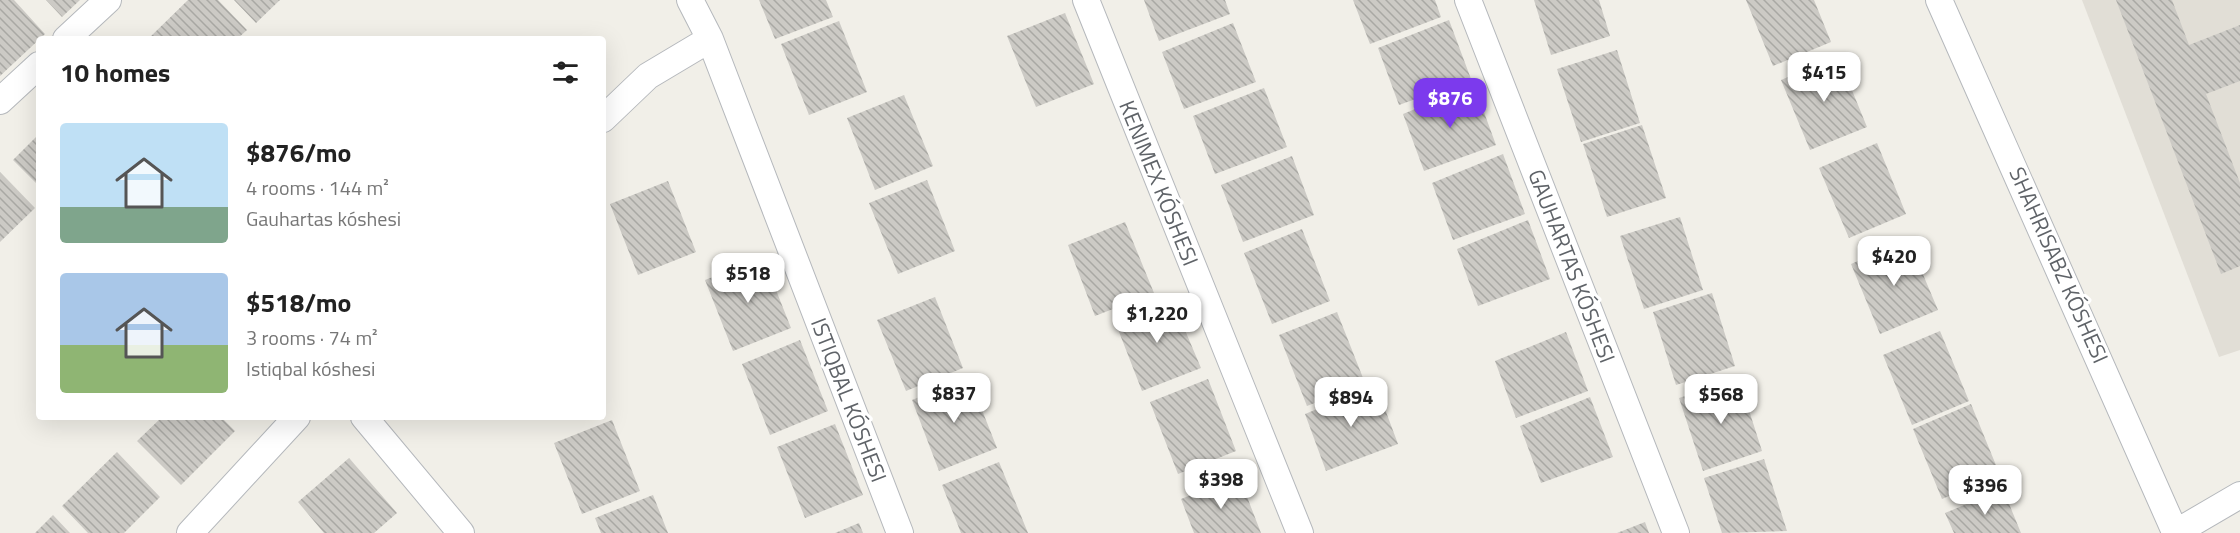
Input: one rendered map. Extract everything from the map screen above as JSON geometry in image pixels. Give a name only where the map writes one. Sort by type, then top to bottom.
[{"type":"street","points":[[69,36],[108,0]]},
{"type":"street","name":"ISTIQBAL KÓSHESI","points":[[690,0],[710,39],[900,533]]},
{"type":"street","name":"KENIMEX KÓSHESI","points":[[1086,0],[1300,533]]},
{"type":"street","name":"GAUHARTAS KÓSHESI","points":[[1468,0],[1676,533]]},
{"type":"street","name":"SHAHRISABZ KÓSHESI","points":[[1939,0],[2175,532]]},
{"type":"street","points":[[606,116],[648,76],[710,39]]},
{"type":"street","points":[[0,101],[36,68]]},
{"type":"street","points":[[190,533],[294,420]]},
{"type":"street","points":[[367,420],[461,533]]},
{"type":"street","points":[[2175,532],[2240,495]]},
{"type":"shaded area","points":[[2082,0],[2240,0],[2240,350],[2219,357]]},
{"type":"building","points":[[0,0],[14,0],[45,34],[36,36],[36,42],[0,76]]},
{"type":"building","points":[[46,0],[80,0],[62,17]]},
{"type":"building","points":[[188,0],[218,0],[247,30],[240,36],[151,36]]},
{"type":"building","points":[[234,0],[280,0],[256,23]]},
{"type":"building","points":[[759,0],[826,0],[833,17],[775,39]]},
{"type":"building","points":[[1144,0],[1225,0],[1230,14],[1159,41]]},
{"type":"building","points":[[1353,0],[1435,0],[1441,17],[1370,44]]},
{"type":"building","points":[[1534,0],[1599,0],[1610,36],[1551,55]]},
{"type":"building","points":[[1746,0],[1814,0],[1831,42],[1773,66]]},
{"type":"building","points":[[2116,0],[2172,0],[2189,45],[2240,25],[2240,81],[2206,94],[2240,183],[2240,266],[2221,274]]},
{"type":"building","points":[[1065,13],[1094,84],[1036,107],[1007,36]]},
{"type":"building","points":[[1449,20],[1471,79],[1399,105],[1378,48]]},
{"type":"building","points":[[839,21],[867,92],[809,115],[781,44]]},
{"type":"building","points":[[1233,23],[1256,82],[1184,109],[1162,52]]},
{"type":"building","points":[[1617,50],[1640,123],[1581,142],[1557,69]]},
{"type":"building","points":[[1838,56],[1867,127],[1810,150],[1781,80]]},
{"type":"building","points":[[1474,85],[1496,145],[1424,171],[1403,114]]},
{"type":"building","points":[[1264,88],[1287,147],[1215,174],[1193,116]]},
{"type":"building","points":[[904,95],[933,166],[875,190],[847,118]]},
{"type":"building","points":[[1642,125],[1666,198],[1607,217],[1583,144]]},
{"type":"building","points":[[36,137],[36,183],[13,160]]},
{"type":"building","points":[[1877,143],[1906,214],[1849,238],[1819,168]]},
{"type":"building","points":[[1503,154],[1525,214],[1453,240],[1432,183]]},
{"type":"building","points":[[1292,156],[1314,215],[1243,242],[1221,185]]},
{"type":"building","points":[[0,172],[35,208],[0,242]]},
{"type":"building","points":[[927,180],[955,251],[898,274],[869,203]]},
{"type":"building","points":[[668,181],[696,252],[638,275],[610,204]]},
{"type":"building","points":[[1680,217],[1703,290],[1644,309],[1620,236]]},
{"type":"building","points":[[1528,220],[1550,279],[1478,306],[1457,249]]},
{"type":"building","points":[[1125,222],[1154,293],[1095,316],[1068,245]]},
{"type":"building","points":[[1302,229],[1330,301],[1272,324],[1244,253]]},
{"type":"building","points":[[1908,239],[1938,310],[1880,334],[1851,264]]},
{"type":"building","points":[[763,257],[791,328],[733,351],[705,280]]},
{"type":"building","points":[[1712,293],[1735,366],[1676,385],[1653,312]]},
{"type":"building","points":[[935,297],[963,368],[906,391],[877,320]]},
{"type":"building","points":[[1171,297],[1201,368],[1142,391],[1114,319]]},
{"type":"building","points":[[1337,312],[1365,383],[1307,406],[1279,335]]},
{"type":"building","points":[[1940,331],[1969,401],[1912,425],[1883,355]]},
{"type":"building","points":[[1566,332],[1588,391],[1516,418],[1495,361]]},
{"type":"building","points":[[800,340],[828,411],[770,435],[742,364]]},
{"type":"building","points":[[969,377],[997,448],[939,471],[912,400]]},
{"type":"building","points":[[1208,379],[1236,451],[1178,474],[1150,402]]},
{"type":"building","points":[[1739,379],[1762,451],[1703,471],[1679,398]]},
{"type":"building","points":[[1376,385],[1398,444],[1326,471],[1305,414]]},
{"type":"building","points":[[1590,397],[1613,457],[1541,483],[1520,426]]},
{"type":"building","points":[[1971,404],[2000,475],[1942,499],[1913,429]]},
{"type":"building","points":[[159,420],[224,420],[235,431],[181,485],[137,441]]},
{"type":"building","points":[[612,420],[640,491],[582,514],[554,443]]},
{"type":"building","points":[[835,424],[863,495],[805,518],[777,447]]},
{"type":"building","points":[[117,452],[160,497],[124,533],[88,533],[62,506]]},
{"type":"building","points":[[349,458],[397,513],[374,533],[324,533],[298,502]]},
{"type":"building","points":[[1764,459],[1787,531],[1722,533],[1704,478]]},
{"type":"building","points":[[999,462],[1028,533],[961,533],[942,485]]},
{"type":"building","points":[[1239,476],[1261,533],[1194,533],[1181,499]]},
{"type":"building","points":[[2003,489],[2021,533],[1954,533],[1945,513]]},
{"type":"building","points":[[653,495],[668,533],[601,533],[595,518]]},
{"type":"building","points":[[53,515],[70,533],[35,533]]},
{"type":"building","points":[[1645,522],[1649,533],[1617,533]]},
{"type":"building","points":[[859,523],[863,533],[835,533]]}]
